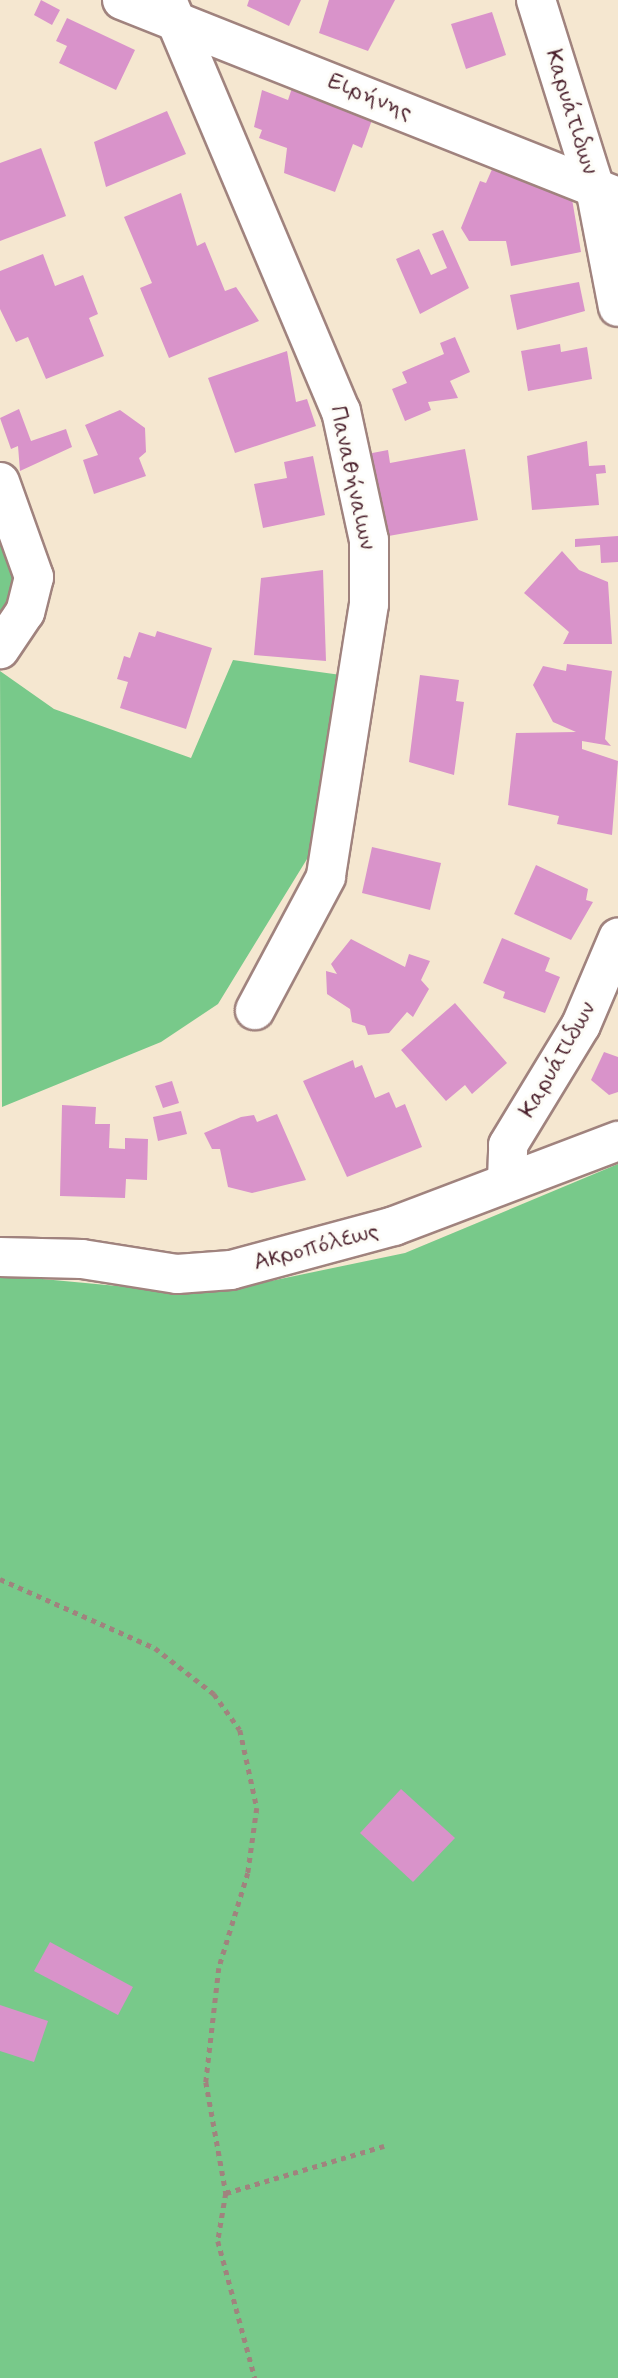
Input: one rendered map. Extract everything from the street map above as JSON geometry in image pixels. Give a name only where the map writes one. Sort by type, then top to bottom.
[{"type":"street","name":"Ειρήνης","points":[[122,0],[171,11],[607,192]]},
{"type":"street","name":"Καρυάτιδων","points":[[536,0],[607,192],[618,307]]},
{"type":"street","name":"Παναθήναιων","points":[[171,11],[341,411],[369,540],[369,604],[326,877],[255,1010]]},
{"type":"street","points":[[0,482],[34,577],[25,611],[0,649]]},
{"type":"street","name":"Καρυάτιδων","points":[[507,1181],[508,1145],[582,1025],[618,938]]},
{"type":"street","name":"Ακροπόλεως","points":[[0,1257],[82,1259],[177,1274],[231,1270],[350,1240],[618,1141]]},
{"type":"path","points":[[0,1579],[155,1648],[214,1694],[240,1730],[257,1808],[248,1873],[219,1968],[206,2082],[226,2193],[218,2241],[256,2378]]},
{"type":"path","points":[[226,2193],[384,2146]]},
{"type":"green space","points":[[0,524],[18,576],[0,625]]},
{"type":"green space","points":[[233,660],[341,675],[315,846],[218,1004],[161,1042],[2,1107],[0,671],[54,709],[191,758]]},
{"type":"green space","points":[[618,1164],[618,2378],[0,2378],[0,1275],[181,1292],[232,1289],[405,1253]]},
{"type":"building","points":[[41,0],[60,10],[52,25],[34,15]]},
{"type":"building","points":[[249,0],[301,0],[289,26],[247,6]]},
{"type":"building","points":[[329,0],[395,0],[368,51],[319,33]]},
{"type":"building","points":[[492,12],[506,55],[466,69],[451,24]]},
{"type":"building","points":[[67,18],[135,50],[116,90],[59,63],[67,46],[56,41]]},
{"type":"building","points":[[292,88],[373,117],[362,148],[353,144],[335,192],[284,173],[287,148],[259,138],[262,130],[254,127],[262,90],[288,100]]},
{"type":"building","points":[[167,111],[186,154],[106,187],[94,142]]},
{"type":"building","points":[[41,148],[66,216],[0,241],[0,163]]},
{"type":"building","points":[[493,167],[572,199],[581,252],[511,266],[506,241],[469,241],[461,228],[480,181],[486,183]]},
{"type":"building","points":[[181,193],[197,246],[205,242],[225,291],[236,287],[259,321],[169,358],[140,288],[152,283],[124,217]]},
{"type":"building","points":[[443,230],[469,288],[420,314],[396,259],[419,249],[431,275],[447,268],[432,234]]},
{"type":"building","points":[[43,254],[55,286],[83,275],[98,314],[89,318],[104,356],[46,379],[28,337],[16,342],[0,309],[0,271]]},
{"type":"building","points":[[579,282],[585,311],[517,330],[510,295]]},
{"type":"building","points":[[455,337],[470,372],[450,381],[458,398],[428,402],[431,410],[405,421],[392,389],[407,383],[402,372],[444,354],[440,343]]},
{"type":"building","points":[[560,344],[561,352],[587,347],[592,379],[528,391],[521,351]]},
{"type":"building","points":[[287,351],[296,402],[307,399],[316,426],[235,453],[208,378]]},
{"type":"building","points":[[19,409],[31,441],[66,429],[72,447],[20,471],[18,446],[11,449],[0,418]]},
{"type":"building","points":[[120,410],[145,428],[146,452],[139,458],[146,476],[94,494],[83,460],[98,455],[85,425]]},
{"type":"building","points":[[587,441],[589,466],[605,465],[606,473],[596,474],[599,505],[532,510],[527,456]]},
{"type":"building","points":[[465,449],[478,520],[383,537],[367,454],[388,450],[390,463]]},
{"type":"building","points":[[313,456],[325,515],[263,528],[254,484],[287,478],[284,462]]},
{"type":"building","points":[[618,536],[618,562],[601,563],[600,545],[575,547],[575,539]]},
{"type":"building","points":[[562,551],[579,570],[608,582],[612,644],[563,644],[569,632],[524,593]]},
{"type":"building","points":[[323,570],[326,661],[254,655],[261,578]]},
{"type":"building","points":[[157,631],[212,648],[186,729],[120,708],[128,682],[117,679],[124,656],[130,658],[139,632],[155,637]]},
{"type":"building","points":[[567,664],[612,671],[605,739],[611,746],[582,741],[582,749],[618,761],[612,835],[557,824],[559,816],[508,805],[516,733],[576,732],[553,722],[533,685],[543,666],[566,671]]},
{"type":"building","points":[[420,675],[459,680],[456,701],[464,702],[454,775],[409,762]]},
{"type":"building","points":[[372,847],[441,863],[430,910],[362,893]]},
{"type":"building","points":[[536,865],[588,889],[586,900],[593,902],[571,940],[514,914]]},
{"type":"building","points":[[502,938],[550,958],[545,971],[560,977],[545,1013],[503,998],[505,992],[483,983]]},
{"type":"building","points":[[351,939],[405,967],[409,954],[430,961],[421,980],[429,989],[413,1017],[407,1012],[389,1033],[368,1035],[365,1026],[352,1022],[350,1009],[327,994],[326,971],[337,974],[331,964]]},
{"type":"building","points":[[455,1003],[507,1063],[472,1094],[465,1085],[446,1101],[401,1050]]},
{"type":"building","points":[[604,1052],[618,1057],[618,1092],[609,1095],[591,1080]]},
{"type":"building","points":[[353,1060],[355,1068],[362,1065],[375,1098],[389,1092],[396,1108],[405,1104],[422,1147],[347,1177],[303,1081]]},
{"type":"building","points":[[172,1081],[179,1103],[163,1108],[155,1086]]},
{"type":"building","points":[[62,1105],[96,1107],[95,1124],[110,1124],[109,1148],[125,1149],[125,1138],[148,1139],[147,1180],[126,1179],[125,1198],[60,1196]]},
{"type":"building","points":[[181,1111],[187,1134],[158,1141],[153,1117]]},
{"type":"building","points":[[277,1114],[306,1180],[252,1193],[228,1187],[220,1149],[212,1149],[204,1133],[241,1117],[254,1115],[257,1122]]},
{"type":"building","points":[[401,1789],[455,1838],[413,1882],[360,1833]]},
{"type":"building","points":[[50,1942],[133,1987],[118,2015],[34,1971]]},
{"type":"building","points":[[0,2005],[48,2021],[34,2062],[0,2051]]}]
